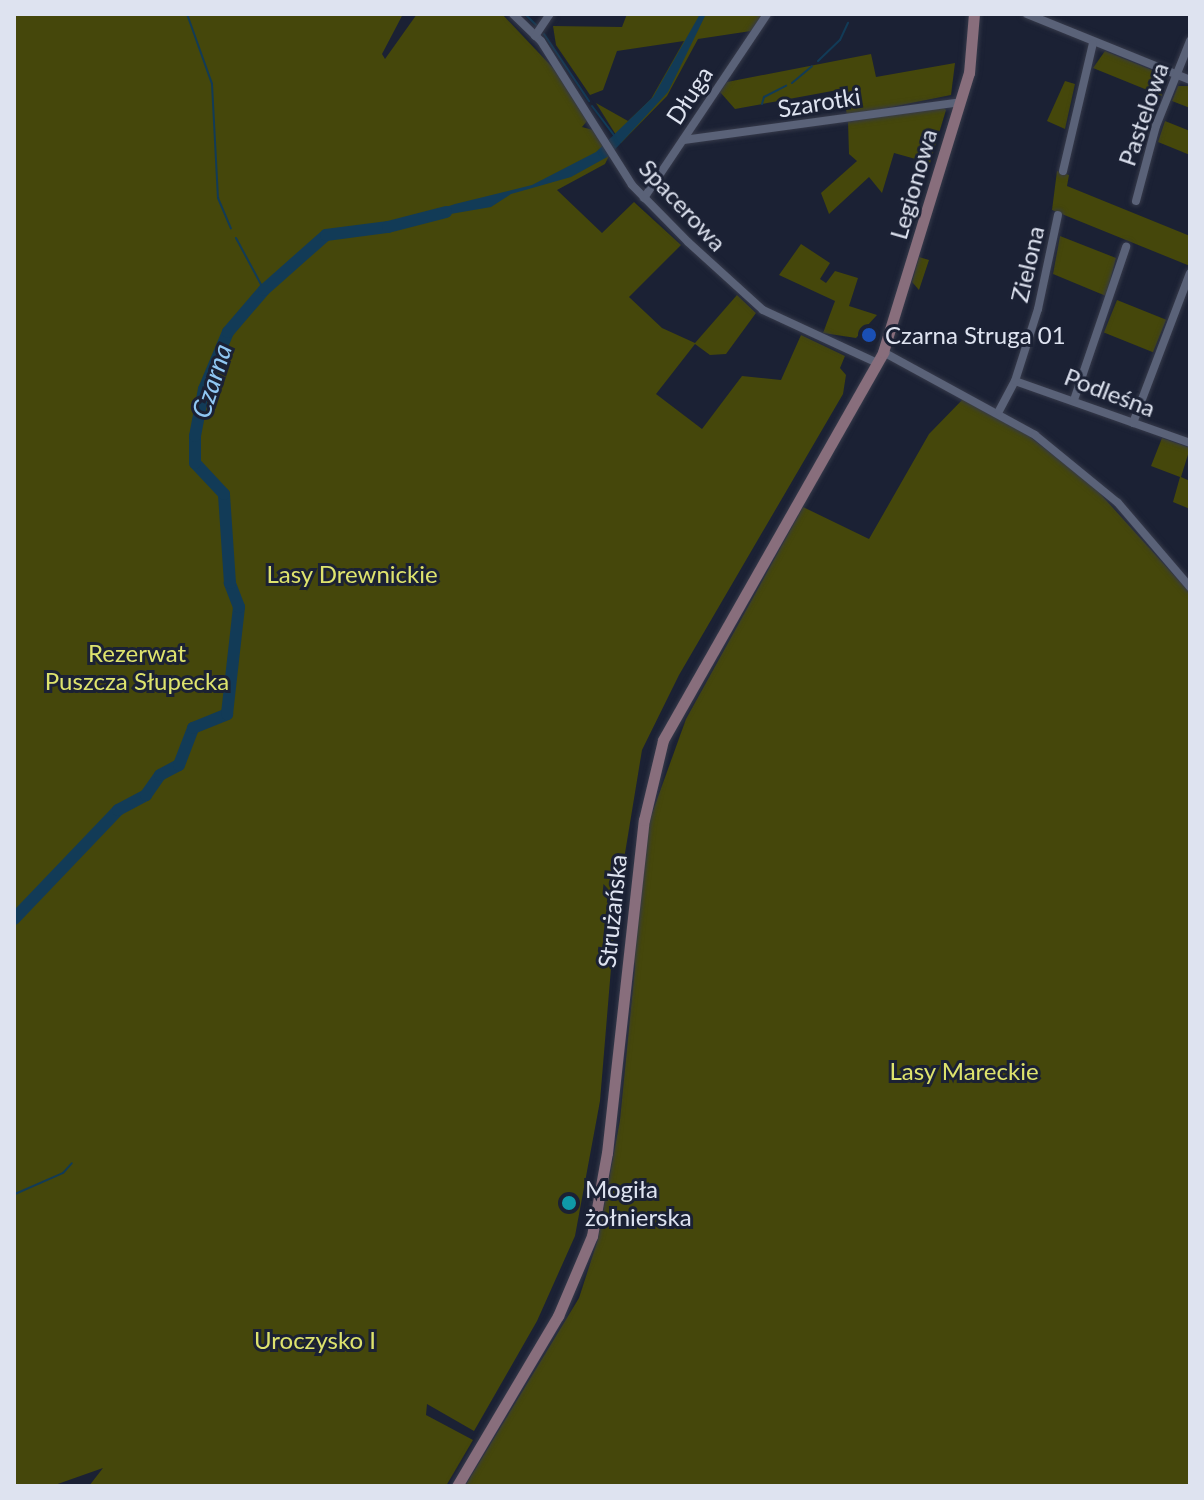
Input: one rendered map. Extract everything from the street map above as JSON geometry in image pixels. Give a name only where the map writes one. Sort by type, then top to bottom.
[{"type":"main road","name":"Legionowa","points":[[877,363],[960,102],[974,45],[974,14]]},
{"type":"main road","name":"Strużańska","points":[[457,1486],[558,1316],[596,1222],[644,820],[663,740],[877,363]]},
{"type":"street","name":"Spacerowa","points":[[513,14],[535,36],[644,198],[763,310],[877,363]]},
{"type":"street","points":[[535,36],[550,14]]},
{"type":"street","name":"Długa","points":[[644,198],[767,14]]},
{"type":"street","points":[[1027,14],[1190,80]]},
{"type":"street","name":"Pastelowa","points":[[1136,201],[1156,126],[1190,41]]},
{"type":"street","points":[[1063,171],[1093,43]]},
{"type":"street","name":"Szarotki","points":[[684,140],[960,102]]},
{"type":"street","name":"Zielona","points":[[999,411],[1015,381],[1051,261],[1058,215]]},
{"type":"street","points":[[1074,400],[1126,247]]},
{"type":"street","points":[[1133,423],[1190,273]]},
{"type":"street","points":[[883,352],[999,411],[1118,503],[1190,587]]},
{"type":"street","name":"Podleśna","points":[[1015,381],[1190,443]]},
{"type":"green space","name":"Lasy Drewnickie","points":[[14,14],[403,14],[382,54],[385,59],[417,14],[502,14],[554,69],[587,121],[582,127],[593,130],[609,156],[605,164],[557,190],[602,233],[634,202],[681,245],[629,297],[662,328],[695,343],[737,295],[756,313],[726,354],[710,355],[695,344],[656,394],[702,429],[742,376],[781,380],[801,335],[845,356],[840,368],[846,375],[843,394],[679,675],[642,750],[616,908],[600,1101],[575,1236],[537,1321],[474,1431],[427,1404],[426,1415],[473,1440],[446,1486],[89,1486],[103,1468],[52,1486],[14,1486]]},
{"type":"green space","points":[[627,14],[763,14],[751,31],[698,39],[667,96],[621,143],[596,103],[628,121],[651,99],[684,41],[617,51],[603,90],[590,95],[556,45],[553,26],[622,27]]},
{"type":"green space","points":[[1105,51],[1164,75],[1162,96],[1093,68]]},
{"type":"green space","points":[[871,54],[876,77],[955,63],[951,95],[847,116],[843,89],[735,109],[720,92],[727,82]]},
{"type":"green space","points":[[1065,81],[1075,84],[1065,129],[1047,121]]},
{"type":"green space","points":[[1178,86],[1190,86],[1190,108],[1172,101]]},
{"type":"green space","points":[[942,106],[946,110],[930,163],[894,153],[882,193],[869,177],[829,214],[821,193],[857,161],[849,154],[848,122]]},
{"type":"green space","points":[[1165,121],[1190,131],[1190,155],[1158,142]]},
{"type":"green space","points":[[1057,171],[1069,175],[1067,186],[1190,236],[1190,266],[1052,210]]},
{"type":"green space","points":[[1060,236],[1116,258],[1106,296],[1053,274]]},
{"type":"green space","points":[[801,244],[830,263],[820,279],[826,283],[835,271],[858,278],[849,306],[877,315],[856,338],[823,333],[835,301],[779,275]]},
{"type":"green space","points":[[919,257],[929,260],[919,290],[912,282]]},
{"type":"green space","points":[[1117,300],[1166,320],[1153,352],[1104,332]]},
{"type":"green space","name":"Lasy Mareckie","points":[[964,398],[1020,429],[1095,488],[1190,593],[1190,1486],[465,1486],[579,1298],[598,1239],[620,1120],[635,967],[631,940],[650,819],[686,719],[803,507],[869,539],[929,434]]},
{"type":"green space","points":[[1162,438],[1190,448],[1181,477],[1190,481],[1190,509],[1173,502],[1180,477],[1151,466]]},
{"type":"water","points":[[700,14],[706,14],[668,92],[609,156],[571,177],[511,194],[491,207],[433,217],[434,211],[455,204],[532,185],[596,152],[653,97]]},
{"type":"waterway","points":[[187,14],[212,84],[218,198],[231,228]]},
{"type":"waterway","points":[[525,14],[536,25]]},
{"type":"waterway","points":[[818,61],[840,40],[848,23]]},
{"type":"waterway","points":[[544,34],[589,101]]},
{"type":"waterway","points":[[792,83],[812,66]]},
{"type":"waterway","points":[[762,104],[764,97],[786,86]]},
{"type":"waterway","points":[[592,106],[615,137]]},
{"type":"waterway","name":"Czarna","points":[[14,919],[118,810],[146,795],[160,775],[179,765],[193,728],[227,714],[239,607],[230,583],[224,494],[195,463],[195,436],[204,389],[228,332],[264,290],[326,235],[388,227],[446,212]]},
{"type":"waterway","points":[[236,238],[264,290]]},
{"type":"waterway","points":[[15,1194],[63,1173],[72,1163]]},
{"type":"place","name":"Czarna Struga 01","points":[[869,335]]},
{"type":"place","name":"Mogiła żołnierska","points":[[569,1203]]},
{"type":"park label","name":"Rezerwat Puszcza Słupecka","points":[[137,667]]},
{"type":"park label","name":"Uroczysko I","points":[[315,1340]]}]
